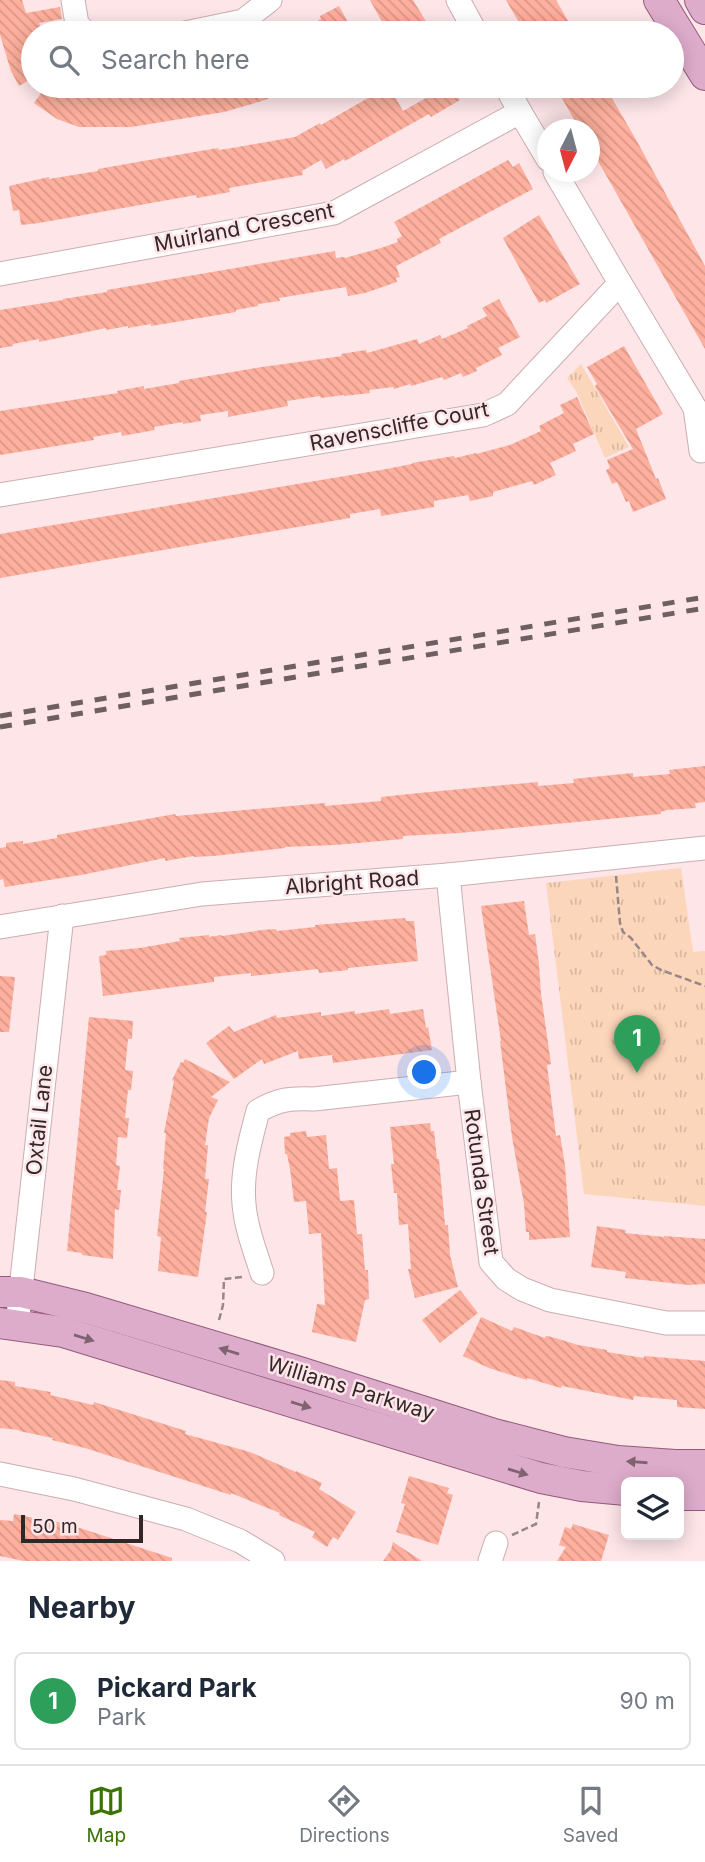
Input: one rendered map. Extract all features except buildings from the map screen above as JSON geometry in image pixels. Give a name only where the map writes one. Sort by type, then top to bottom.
[{"type":"main road","points":[[659,0],[672,21]]},
{"type":"main road","points":[[699,0],[705,9]]},
{"type":"main road","points":[[684,41],[705,75]]},
{"type":"main road","name":"Williams Parkway","points":[[10,1292],[86,1308],[494,1434],[564,1452],[618,1461],[705,1465]]},
{"type":"main road","name":"Williams Parkway","points":[[8,1324],[64,1332],[541,1478],[621,1490]]},
{"type":"main road","points":[[684,1495],[705,1495]]},
{"type":"street","points":[[73,0],[76,21]]},
{"type":"street","points":[[243,21],[270,0]]},
{"type":"street","points":[[458,0],[470,21]]},
{"type":"street","points":[[512,98],[537,141]]},
{"type":"street","name":"Muirland Crescent","points":[[0,274],[334,212],[520,112]]},
{"type":"street","points":[[561,182],[695,408],[701,451]]},
{"type":"street","name":"Ravenscliffe Court","points":[[0,495],[483,415],[507,404],[620,283]]},
{"type":"street","name":"Albright Road","points":[[0,927],[202,894],[449,875],[705,848]]},
{"type":"street","name":"Rotunda Street","points":[[449,875],[469,1082],[491,1262],[506,1279],[550,1300],[666,1323],[705,1323]]},
{"type":"street","name":"Oxtail Lane","points":[[8,1324],[10,1292],[62,916]]},
{"type":"street","points":[[262,1273],[243,1202],[247,1156],[258,1111],[274,1102],[292,1098],[314,1099],[469,1082]]},
{"type":"street","points":[[0,1474],[74,1489],[186,1520],[240,1541],[272,1561]]},
{"type":"path","points":[[614,857],[622,932],[631,938],[652,965],[705,986]]},
{"type":"path","points":[[219,1320],[224,1279],[262,1273]]},
{"type":"path","points":[[493,1552],[536,1524],[541,1478]]},
{"type":"green space","points":[[581,364],[629,447],[605,458],[577,393],[567,378]]},
{"type":"green space","points":[[681,868],[693,952],[705,951],[705,1206],[584,1194],[546,883]]},
{"type":"railway","points":[[0,716],[705,597]]},
{"type":"railway","points":[[0,727],[705,608]]},
{"type":"place","name":"Pickard Park","points":[[637,1073]]}]
